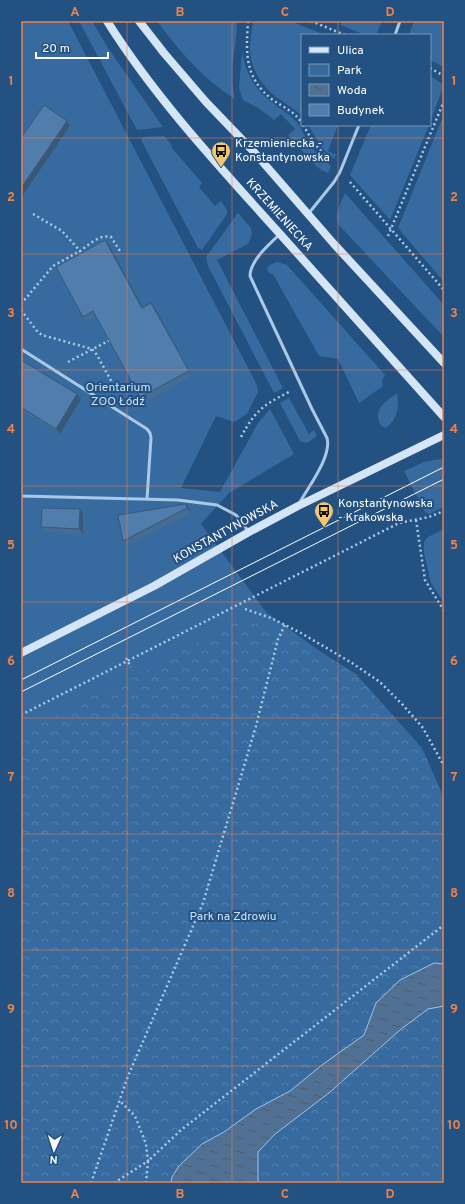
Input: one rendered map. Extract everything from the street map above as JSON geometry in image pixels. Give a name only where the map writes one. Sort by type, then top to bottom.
[{"type":"main road","name":"KRZEMIENIECKA","points":[[107,21],[128,54],[175,115],[444,417]]},
{"type":"main road","name":"KRZEMIENIECKA","points":[[139,21],[206,102],[254,152],[308,215],[444,363]]},
{"type":"main road","name":"KONSTANTYNOWSKA","points":[[21,653],[154,586],[298,506],[444,435]]},
{"type":"lane","points":[[395,34],[400,21]]},
{"type":"lane","points":[[308,215],[340,172],[359,126]]},
{"type":"lane","points":[[280,234],[252,265],[250,276],[327,438],[328,448],[327,454],[298,506]]},
{"type":"lane","points":[[21,348],[150,433],[147,499]]},
{"type":"lane","points":[[21,496],[178,500],[217,505],[236,515],[249,532]]},
{"type":"path","points":[[248,21],[246,53],[252,74],[265,92],[294,114],[301,122]]},
{"type":"path","points":[[311,21],[343,34]]},
{"type":"path","points":[[431,69],[444,76]]},
{"type":"path","points":[[388,236],[444,100]]},
{"type":"path","points":[[304,126],[314,143],[333,164]]},
{"type":"path","points":[[348,179],[444,290]]},
{"type":"path","points":[[34,214],[62,231],[85,258]]},
{"type":"path","points":[[21,304],[52,266],[80,251],[102,236],[111,237],[120,251]]},
{"type":"path","points":[[21,310],[38,332],[92,350],[97,355],[115,388]]},
{"type":"path","points":[[58,372],[65,364],[112,339]]},
{"type":"path","points":[[241,437],[248,424],[259,410],[272,400],[301,386]]},
{"type":"path","points":[[21,715],[399,523],[429,517],[444,511]]},
{"type":"path","points":[[416,520],[425,580],[444,611]]},
{"type":"path","points":[[245,609],[271,618],[285,625],[352,663],[380,682],[423,728],[444,766]]},
{"type":"path","points":[[91,1183],[128,1076],[203,903],[256,726],[278,639],[285,625]]},
{"type":"path","points":[[127,660],[131,667]]},
{"type":"path","points":[[114,1183],[148,1161],[181,1130],[444,925]]},
{"type":"path","points":[[119,1100],[135,1116],[146,1144],[148,1161],[146,1183]]},
{"type":"green space","name":"Park na Zdrowiu","points":[[21,21],[68,21],[257,385],[258,392],[247,414],[234,422],[216,416],[181,488],[220,492],[258,423],[270,409],[294,454],[229,493],[201,524],[266,612],[358,679],[444,810],[444,1183],[21,1183]]},
{"type":"green space","points":[[79,21],[92,21],[108,48],[163,127],[137,130]]},
{"type":"green space","points":[[157,21],[237,21],[232,79],[235,99],[212,83],[192,64]]},
{"type":"green space","points":[[253,21],[290,21],[322,34],[301,34],[301,115],[296,110],[278,99],[265,87],[254,69],[250,56]]},
{"type":"green space","points":[[342,21],[382,21],[376,34],[363,34],[341,25]]},
{"type":"green space","points":[[414,21],[444,21],[444,67],[431,60],[431,34],[409,34]]},
{"type":"green space","points":[[242,52],[246,67],[256,87],[261,93],[295,120],[311,146],[331,166],[328,173],[316,166],[288,135],[295,129],[281,114],[274,120],[260,109],[243,100],[239,88]]},
{"type":"green space","points":[[431,77],[444,85],[431,119]]},
{"type":"green space","points":[[444,114],[444,282],[398,228]]},
{"type":"green space","points":[[309,126],[338,126],[328,151],[336,155],[334,159],[323,149]]},
{"type":"green space","points":[[371,126],[429,126],[390,220],[350,175]]},
{"type":"green space","points":[[164,136],[171,144],[172,148],[202,183],[199,187],[215,206],[221,201],[227,210],[227,214],[202,250],[198,248],[141,140],[143,137]]},
{"type":"green space","points":[[345,193],[444,305],[444,333],[442,335],[338,224],[337,212]]},
{"type":"green space","points":[[238,213],[251,228],[252,234],[248,244],[217,260],[283,388],[274,393],[208,266],[206,257]]},
{"type":"green space","points":[[278,262],[287,265],[385,375],[382,380],[383,386],[359,403],[338,359],[319,356],[273,274],[269,273],[267,269],[269,265]]},
{"type":"green space","points":[[397,393],[397,412],[393,420],[386,428],[381,426],[378,415],[379,410],[384,403]]},
{"type":"green space","points":[[289,398],[309,434],[314,430],[317,436],[307,443],[300,441],[280,403]]},
{"type":"green space","points":[[444,459],[444,507],[429,514],[425,512],[404,471],[424,462]]},
{"type":"green space","points":[[444,529],[444,603],[431,583],[424,553],[424,542],[428,537]]},
{"type":"green space","points":[[243,619],[303,641],[356,674],[422,748],[444,798],[444,964],[434,963],[376,1003],[364,1035],[322,1065],[290,1091],[256,1109],[224,1132],[202,1144],[172,1177],[171,1183],[21,1183],[21,732],[154,666]]},
{"type":"green space","points":[[444,1006],[444,1183],[258,1183],[258,1152],[275,1134],[329,1093],[400,1030],[428,1009]]},
{"type":"water","points":[[434,963],[444,964],[444,1006],[428,1009],[400,1030],[329,1093],[275,1134],[258,1152],[258,1183],[171,1183],[172,1177],[179,1166],[202,1144],[224,1132],[256,1109],[290,1091],[322,1065],[364,1035],[376,1003],[400,980]]},
{"type":"building","points":[[44,105],[67,121],[21,188],[21,138]]},
{"type":"building","points":[[105,240],[142,308],[151,303],[189,371],[140,397],[93,311],[83,317],[56,267]]},
{"type":"building","points":[[21,360],[77,394],[56,429],[21,407]]},
{"type":"building","points":[[186,504],[187,508],[123,541],[118,515]]},
{"type":"building","points":[[42,508],[80,509],[79,529],[41,527]]},
{"type":"tram line","points":[[21,680],[444,467]]},
{"type":"tram line","points":[[21,692],[444,479]]},
{"type":"place","name":"Krzemieniecka - Konstantynowska","points":[[221,168]]},
{"type":"place","name":"Konstantynowska - Krakowska","points":[[324,528]]},
{"type":"park label","name":"Orientarium ZOO Łódź","points":[[118,395]]}]
